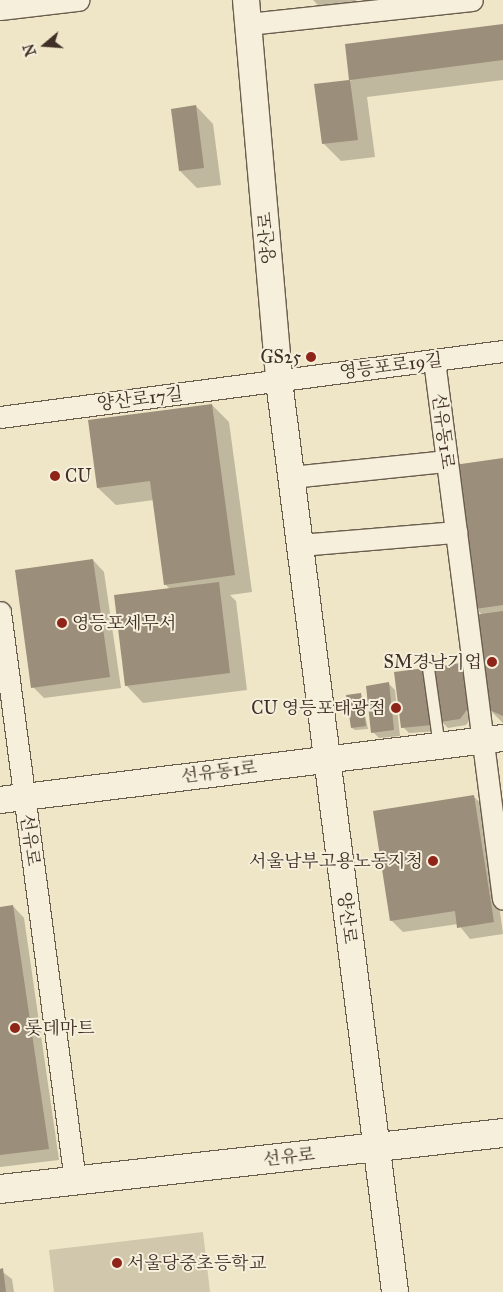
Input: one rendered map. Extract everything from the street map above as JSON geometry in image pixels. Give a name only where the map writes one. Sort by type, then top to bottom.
[{"type":"main road","name":"선유로","points":[[0,1190],[503,1132]]},
{"type":"street","points":[[0,9],[78,0]]},
{"type":"street","points":[[247,12],[472,0]]},
{"type":"street","name":"양산로","points":[[247,12],[279,381],[395,1292]]},
{"type":"street","name":"영등포로19길","points":[[279,381],[503,351]]},
{"type":"street","name":"선유동1로","points":[[12,798],[327,758],[493,740],[456,532],[434,360]]},
{"type":"street","name":"양산로17길","points":[[0,418],[279,381]]},
{"type":"street","points":[[291,477],[447,461]]},
{"type":"street","points":[[300,545],[456,532]]},
{"type":"street","name":"선유로","points":[[0,612],[12,798],[75,1181]]},
{"type":"street","points":[[493,740],[503,899]]},
{"type":"lane","points":[[428,668],[439,746]]},
{"type":"shaded area","points":[[203,1232],[210,1292],[54,1292],[49,1250]]},
{"type":"building","points":[[503,24],[503,60],[350,80],[358,140],[322,144],[314,84],[349,80],[345,44]]},
{"type":"building","points":[[196,105],[204,168],[179,171],[171,109]]},
{"type":"building","points":[[212,404],[235,575],[164,585],[150,481],[97,488],[88,420]]},
{"type":"building","points":[[503,458],[503,605],[475,609],[454,465]]},
{"type":"building","name":"영등포세무서","points":[[93,559],[110,677],[31,688],[15,570]]},
{"type":"building","points":[[219,582],[230,673],[125,686],[114,595]]},
{"type":"building","name":"SM경남기업","points":[[503,611],[503,716],[487,709],[474,615]]},
{"type":"building","points":[[467,662],[472,703],[460,719],[440,722],[433,667]]},
{"type":"building","points":[[425,668],[432,725],[401,728],[394,672]]},
{"type":"building","points":[[389,682],[394,730],[371,733],[366,686]]},
{"type":"building","points":[[361,693],[366,726],[351,728],[346,695]]},
{"type":"building","name":"서울남부고용노동지청","points":[[474,795],[494,922],[457,928],[455,911],[390,921],[373,811]]},
{"type":"building","name":"롯데마트","points":[[13,905],[49,1149],[0,1155],[0,907]]},
{"type":"building","points":[[3,1268],[6,1292],[0,1292],[0,1269]]},
{"type":"place","name":"GS25","points":[[311,357]]},
{"type":"place","name":"CU","points":[[55,476]]},
{"type":"place","name":"영등포세무서","points":[[62,623]]},
{"type":"place","name":"SM경남기업","points":[[492,662]]},
{"type":"place","name":"CU 영등포태광점","points":[[396,708]]},
{"type":"place","name":"서울남부고용노동지청","points":[[433,861]]},
{"type":"place","name":"롯데마트","points":[[15,1028]]},
{"type":"place","name":"서울당중초등학교","points":[[117,1263]]}]
